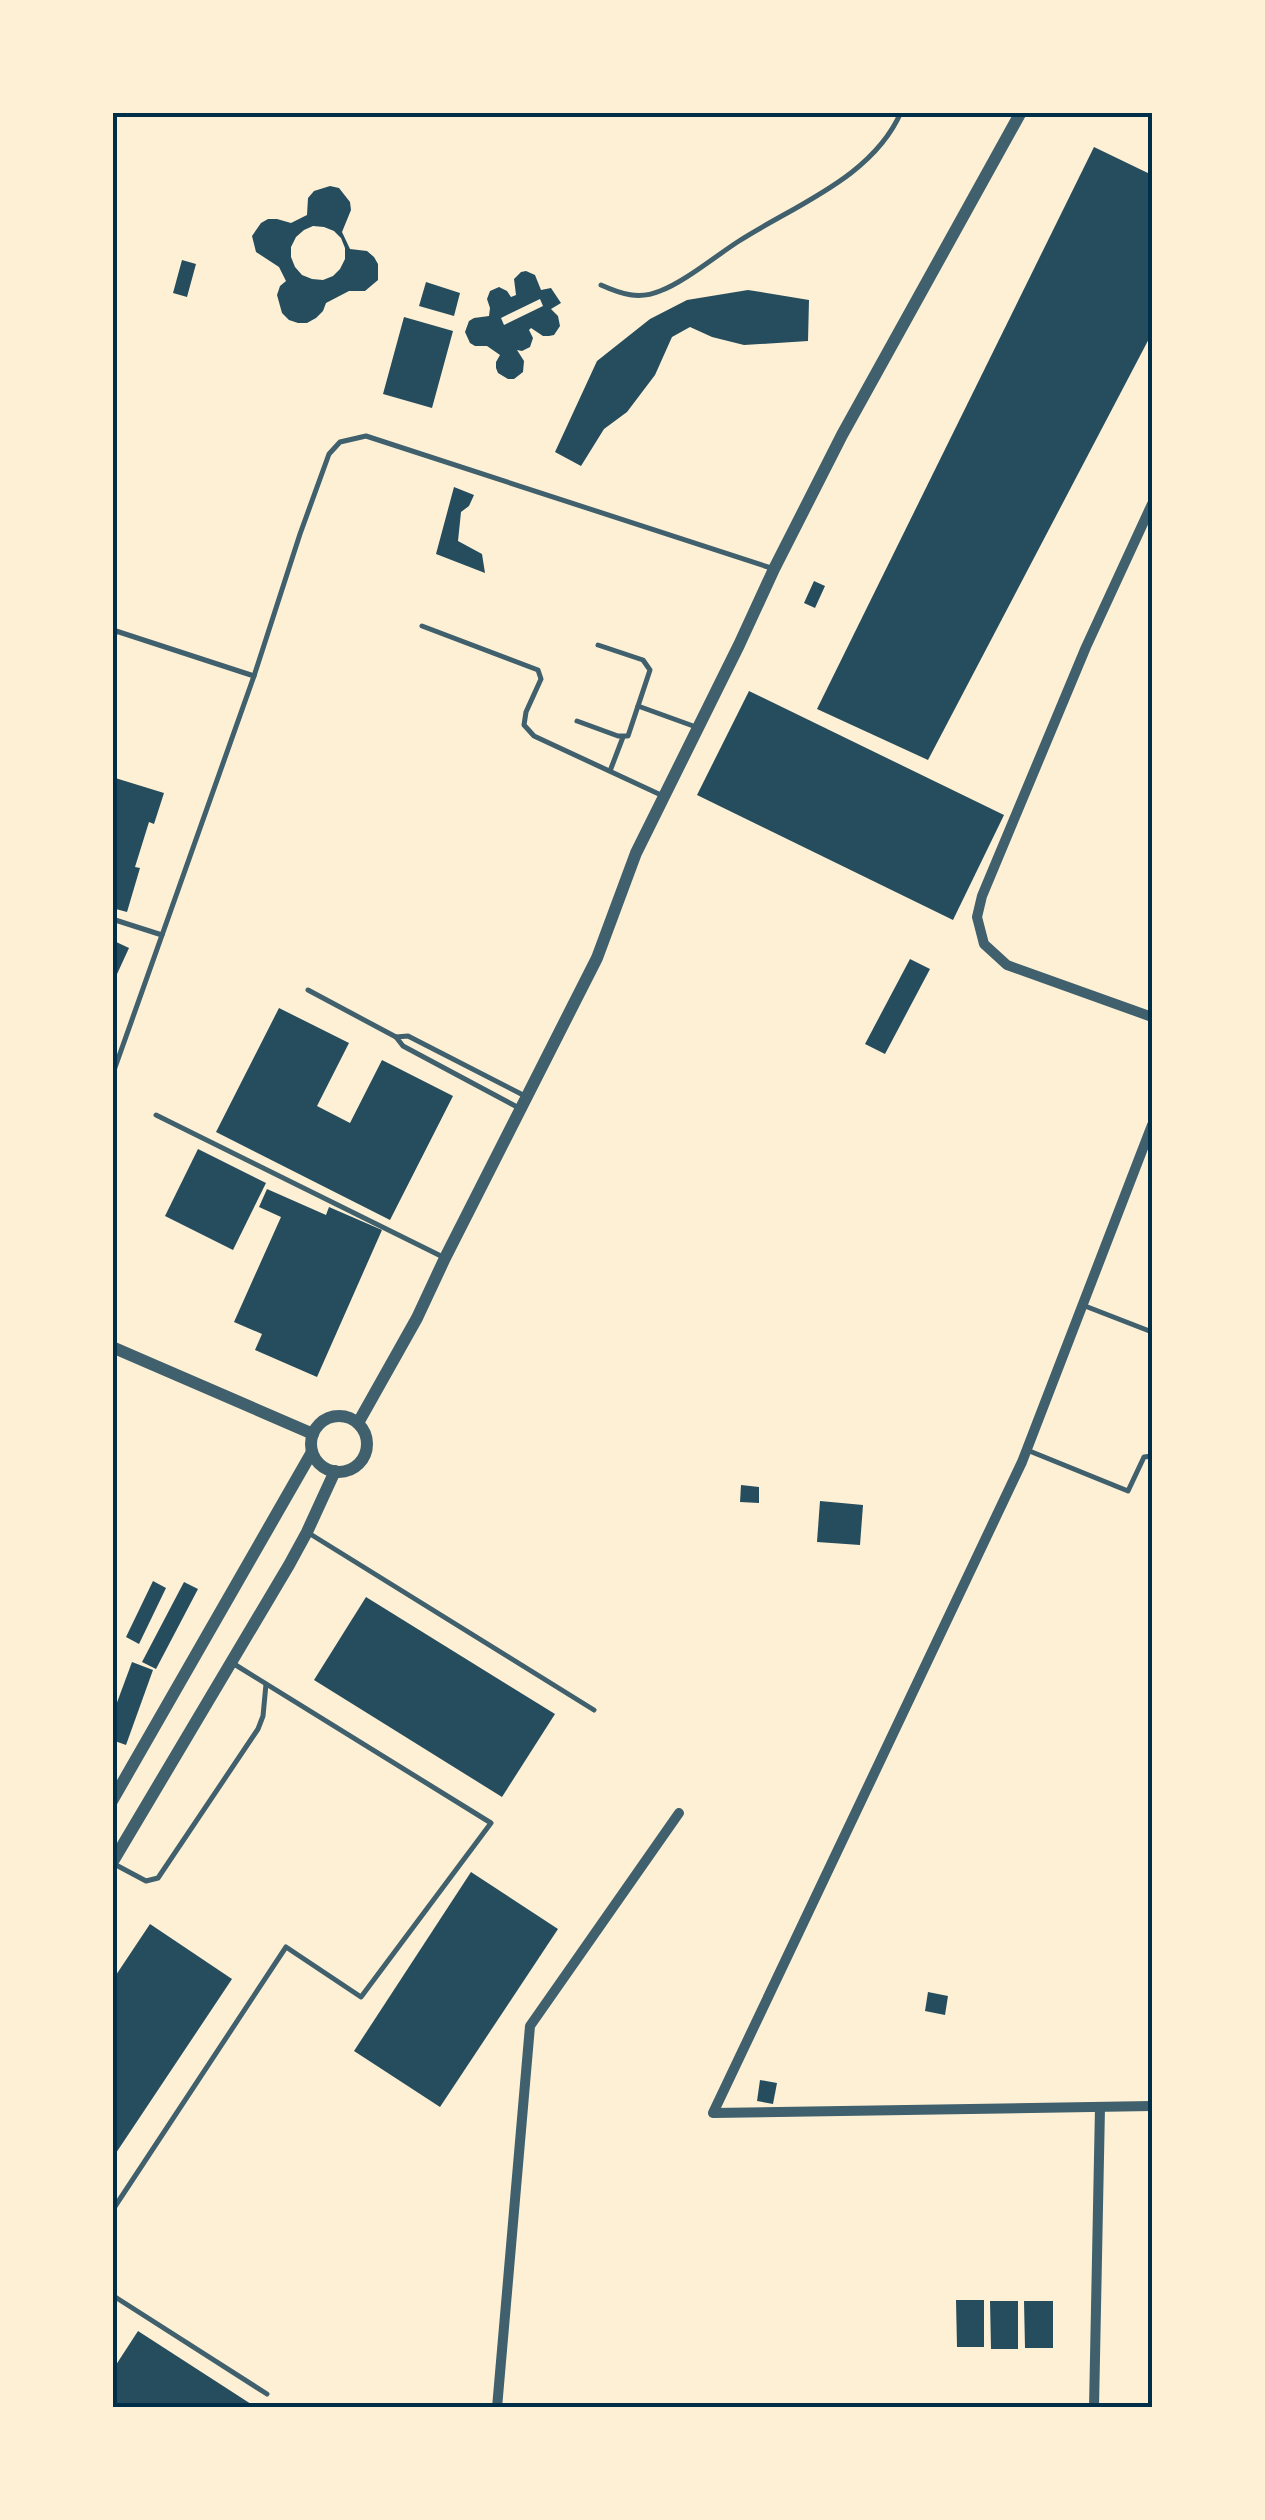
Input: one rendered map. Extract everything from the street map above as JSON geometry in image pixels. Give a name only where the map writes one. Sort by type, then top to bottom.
[{"type":"street","points":[[358,1423],[418,1318],[597,958],[636,853],[774,569],[842,435],[1021,112]]},
{"type":"street","points":[[1152,504],[1086,647],[982,896],[977,917],[984,944],[1007,965],[1152,1016]]},
{"type":"street","points":[[1152,1125],[1027,1450],[713,2114],[1152,2106]]},
{"type":"street","points":[[112,1347],[312,1434]]},
{"type":"street","points":[[112,1800],[312,1452],[312,1434],[324,1420],[342,1416],[358,1423],[366,1439],[364,1457],[350,1469],[335,1471],[323,1466],[312,1452]]},
{"type":"street","points":[[112,1863],[307,1532],[335,1471]]},
{"type":"street","points":[[497,2408],[530,2026],[678,1813]]},
{"type":"street","points":[[1094,2408],[1100,2107]]},
{"type":"lane","points":[[601,285],[620,294],[641,296],[662,291],[853,172],[880,148],[901,112]]},
{"type":"lane","points":[[112,1076],[254,676],[300,534],[329,454],[340,442],[366,436],[774,569]]},
{"type":"lane","points":[[422,626],[538,670],[541,679],[524,724],[534,736],[664,797]]},
{"type":"lane","points":[[112,642],[116,630],[254,676]]},
{"type":"lane","points":[[576,721],[628,736],[650,670],[644,660],[598,645]]},
{"type":"lane","points":[[638,706],[698,728]]},
{"type":"lane","points":[[610,771],[623,736]]},
{"type":"lane","points":[[112,919],[162,935]]},
{"type":"lane","points":[[308,990],[396,1037],[403,1046],[525,1103]]},
{"type":"lane","points":[[396,1037],[408,1036],[525,1103]]},
{"type":"lane","points":[[156,1115],[445,1258]]},
{"type":"lane","points":[[1083,1305],[1152,1332]]},
{"type":"lane","points":[[1027,1450],[1128,1491],[1144,1457],[1152,1456]]},
{"type":"lane","points":[[307,1532],[594,1710]]},
{"type":"lane","points":[[112,2212],[286,1946],[362,1997],[491,1823],[231,1663]]},
{"type":"lane","points":[[112,1863],[146,1881],[158,1878],[258,1728],[266,1684]]},
{"type":"lane","points":[[112,2295],[267,2394]]},
{"type":"building","points":[[1094,147],[1152,175],[1152,333],[928,760],[817,709]]},
{"type":"building","points":[[330,186],[339,188],[350,202],[351,210],[342,232],[350,249],[367,251],[374,257],[378,280],[365,291],[349,291],[326,303],[316,318],[298,323],[282,313],[277,295],[286,281],[279,267],[256,252],[252,236],[268,219],[291,223],[307,215],[308,198],[314,191]],"holes":[[[324,227],[341,238],[345,259],[333,276],[312,279],[295,267],[291,247],[304,230]]]},
{"type":"building","points":[[182,260],[196,264],[187,297],[173,293]]},
{"type":"building","points":[[521,272],[535,275],[541,290],[551,288],[561,303],[551,309],[560,326],[549,336],[529,330],[533,338],[530,347],[517,350],[524,361],[523,372],[508,379],[496,368],[500,355],[487,346],[470,343],[465,332],[469,321],[489,316],[490,291],[499,287],[511,297],[516,295],[514,279]],"holes":[[[540,299],[543,306],[504,325],[501,318]]]},
{"type":"building","points":[[426,282],[460,293],[454,316],[419,306]]},
{"type":"building","points":[[748,290],[809,300],[808,341],[744,345],[690,327],[672,337],[655,375],[627,412],[604,429],[581,466],[555,452],[597,361],[650,319],[687,300]]},
{"type":"building","points":[[404,317],[453,331],[432,408],[383,394]]},
{"type":"building","points":[[454,487],[474,495],[461,512],[458,541],[482,554],[485,573],[436,554]]},
{"type":"building","points":[[814,581],[825,586],[815,608],[804,603]]},
{"type":"building","points":[[749,691],[1004,815],[953,920],[697,795]]},
{"type":"building","points":[[112,777],[164,793],[154,824],[149,822],[135,867],[140,868],[127,912],[112,908]]},
{"type":"building","points":[[112,940],[129,948],[112,985]]},
{"type":"building","points":[[910,959],[930,969],[885,1054],[865,1044]]},
{"type":"building","points":[[279,1008],[349,1043],[317,1106],[350,1123],[382,1060],[453,1096],[390,1220],[216,1132]]},
{"type":"building","points":[[198,1149],[266,1183],[233,1250],[165,1216]]},
{"type":"building","points":[[267,1189],[326,1215],[329,1207],[382,1230],[317,1377],[255,1350],[262,1334],[234,1322],[281,1217],[259,1207]]},
{"type":"building","points":[[741,1485],[759,1487],[759,1503],[740,1502]]},
{"type":"building","points":[[820,1501],[863,1505],[860,1545],[817,1542]]},
{"type":"building","points":[[153,1581],[166,1588],[139,1644],[126,1637]]},
{"type":"building","points":[[184,1582],[198,1589],[156,1669],[142,1662]]},
{"type":"building","points":[[366,1597],[555,1714],[502,1797],[314,1680]]},
{"type":"building","points":[[132,1662],[153,1670],[126,1745],[112,1740],[112,1716]]},
{"type":"building","points":[[471,1872],[558,1929],[440,2107],[354,2051]]},
{"type":"building","points":[[150,1924],[232,1979],[112,2159],[112,1981]]},
{"type":"building","points":[[928,1992],[948,1996],[945,2015],[925,2011]]},
{"type":"building","points":[[760,2080],[777,2083],[773,2104],[757,2101]]},
{"type":"building","points":[[956,2300],[984,2300],[984,2347],[957,2347]]},
{"type":"building","points":[[990,2301],[1018,2301],[1018,2349],[991,2349]]},
{"type":"building","points":[[1024,2301],[1053,2301],[1053,2348],[1025,2348]]},
{"type":"building","points":[[138,2331],[257,2408],[112,2408],[112,2371]]}]
